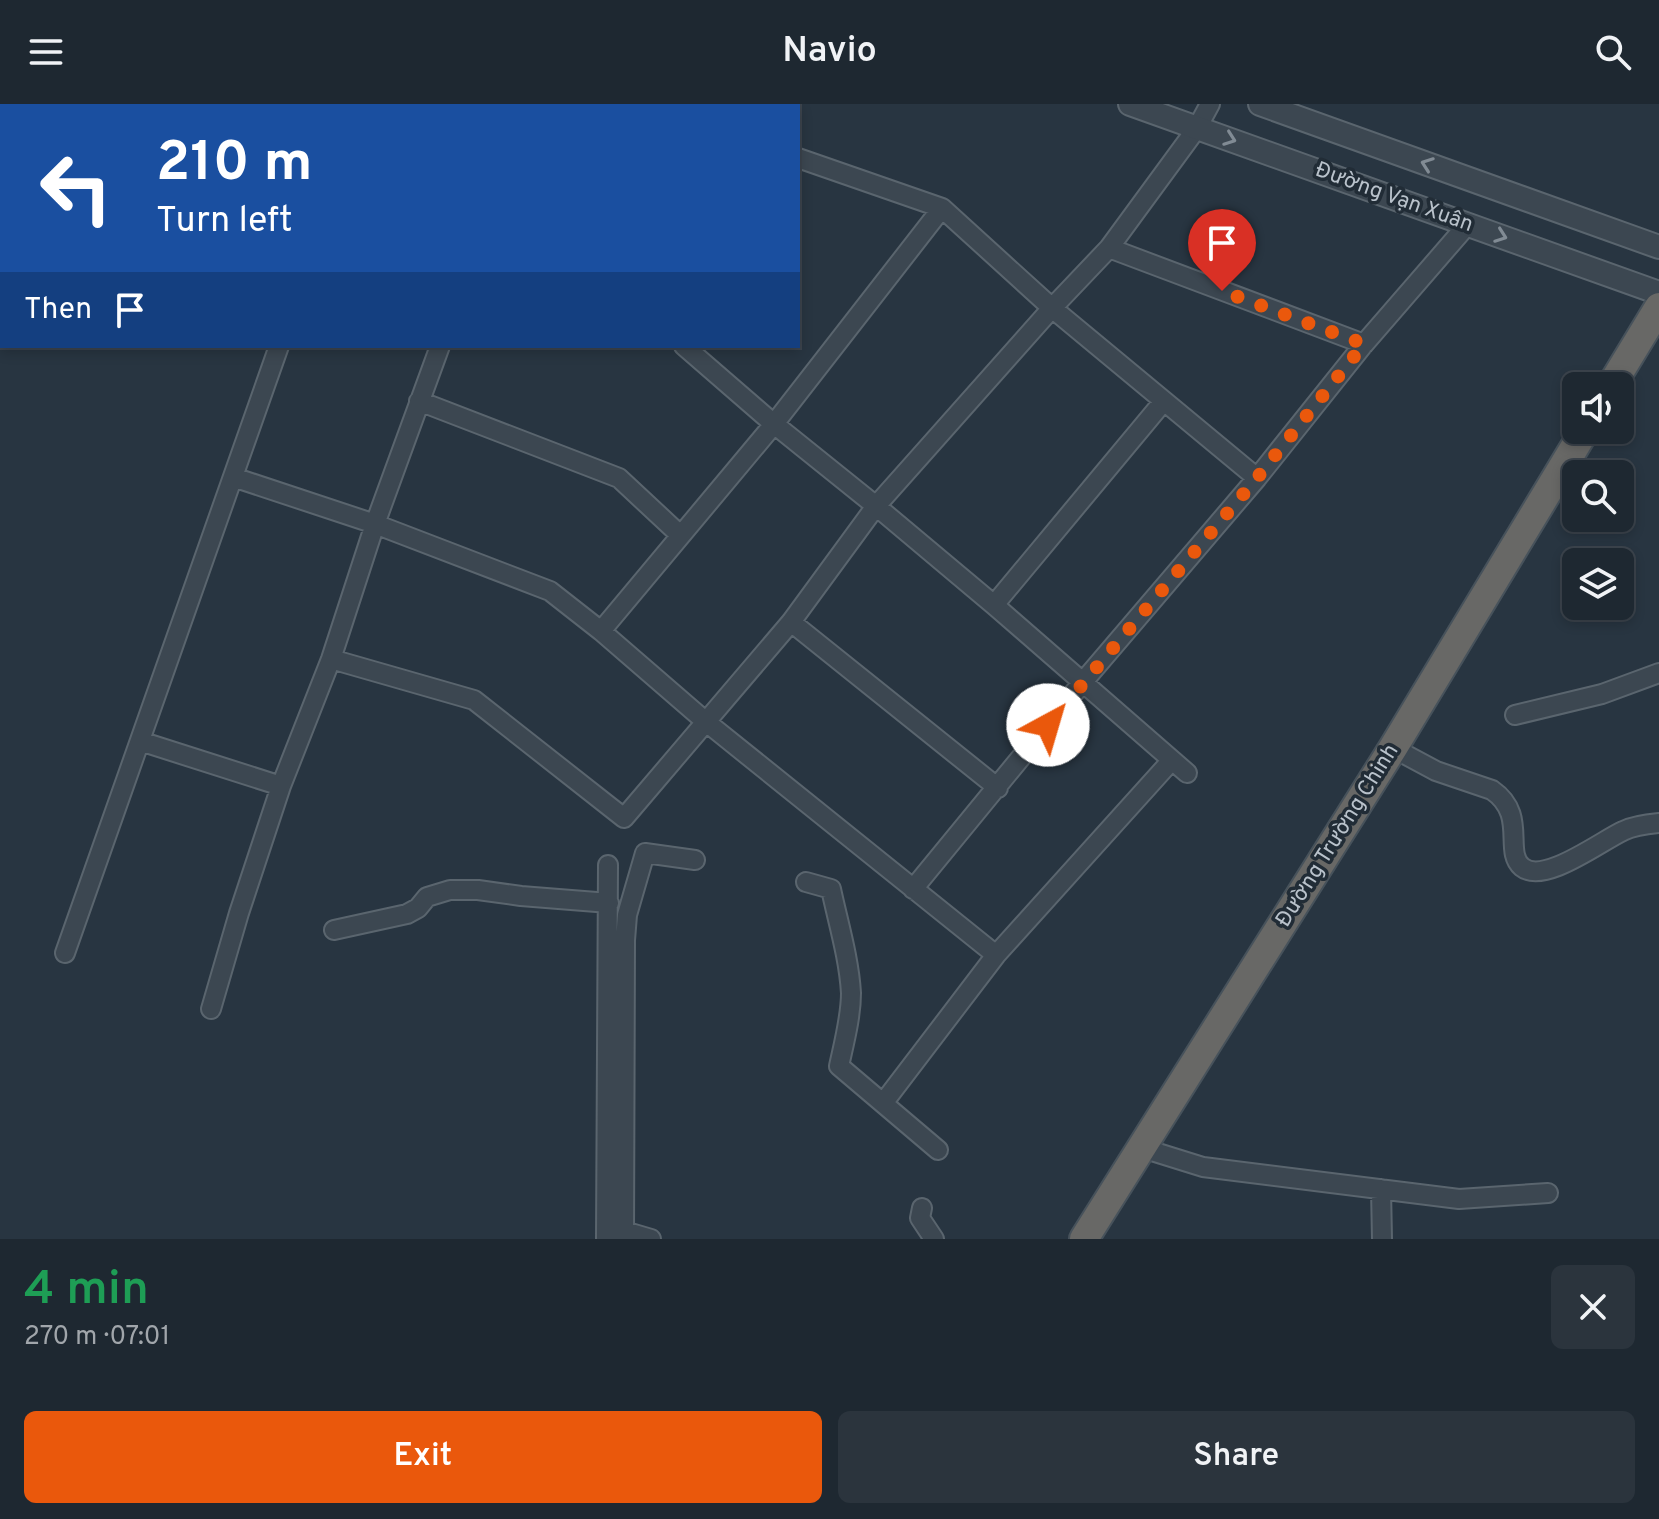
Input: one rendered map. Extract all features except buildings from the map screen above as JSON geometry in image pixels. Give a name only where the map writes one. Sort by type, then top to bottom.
[{"type":"highway","points":[[1621,372],[1659,307]]},
{"type":"highway","points":[[1630,372],[1659,347]]},
{"type":"highway","name":"Đường Trường Chinh","points":[[1084,1239],[1393,748],[1577,444]]},
{"type":"street","name":"Đường Vạn Xuân","points":[[1130,104],[1659,293]]},
{"type":"street","points":[[331,659],[474,700],[624,818],[791,622],[876,506],[1109,248],[1197,128],[1210,104]]},
{"type":"street","name":"Đường Vạn Xuân","points":[[1260,104],[1659,247]]},
{"type":"street","points":[[800,159],[942,208],[1052,308],[1257,478]]},
{"type":"street","points":[[601,631],[774,424],[942,208]]},
{"type":"street","points":[[913,889],[1082,683],[1257,478],[1364,344],[1468,224]]},
{"type":"street","points":[[1109,248],[1364,344]]},
{"type":"street","points":[[65,953],[278,348]]},
{"type":"street","points":[[211,1009],[281,786],[331,659],[375,524],[439,348]]},
{"type":"street","points":[[686,348],[994,605],[1187,773]]},
{"type":"street","points":[[419,401],[619,478],[679,534]]},
{"type":"street","points":[[994,605],[1163,402]]},
{"type":"street","points":[[233,477],[375,524],[550,591],[705,721],[996,955]]},
{"type":"street","points":[[791,622],[998,788]]},
{"type":"street","points":[[1515,715],[1602,694],[1659,673]]},
{"type":"street","points":[[140,741],[281,786]]},
{"type":"street","points":[[1393,748],[1436,771],[1500,795],[1512,813],[1515,857],[1526,870],[1536,872],[1553,868],[1586,853],[1625,829],[1659,823]]},
{"type":"street","points":[[884,1102],[996,955],[1172,760]]},
{"type":"street","points":[[651,1239],[624,1235],[627,915],[645,853],[695,860]]},
{"type":"street","points":[[606,1239],[608,865]]},
{"type":"street","points":[[806,882],[831,889],[840,930],[851,993],[839,1066],[938,1150]]},
{"type":"street","points":[[334,930],[407,914],[418,908],[427,897],[450,890],[609,903]]},
{"type":"street","points":[[1142,1148],[1203,1167],[1459,1199],[1548,1193]]},
{"type":"street","points":[[1381,1189],[1382,1239]]},
{"type":"street","points":[[922,1208],[920,1218],[934,1239]]},
{"type":"route","points":[[1048,725],[1257,478],[1364,344],[1222,291]]}]
